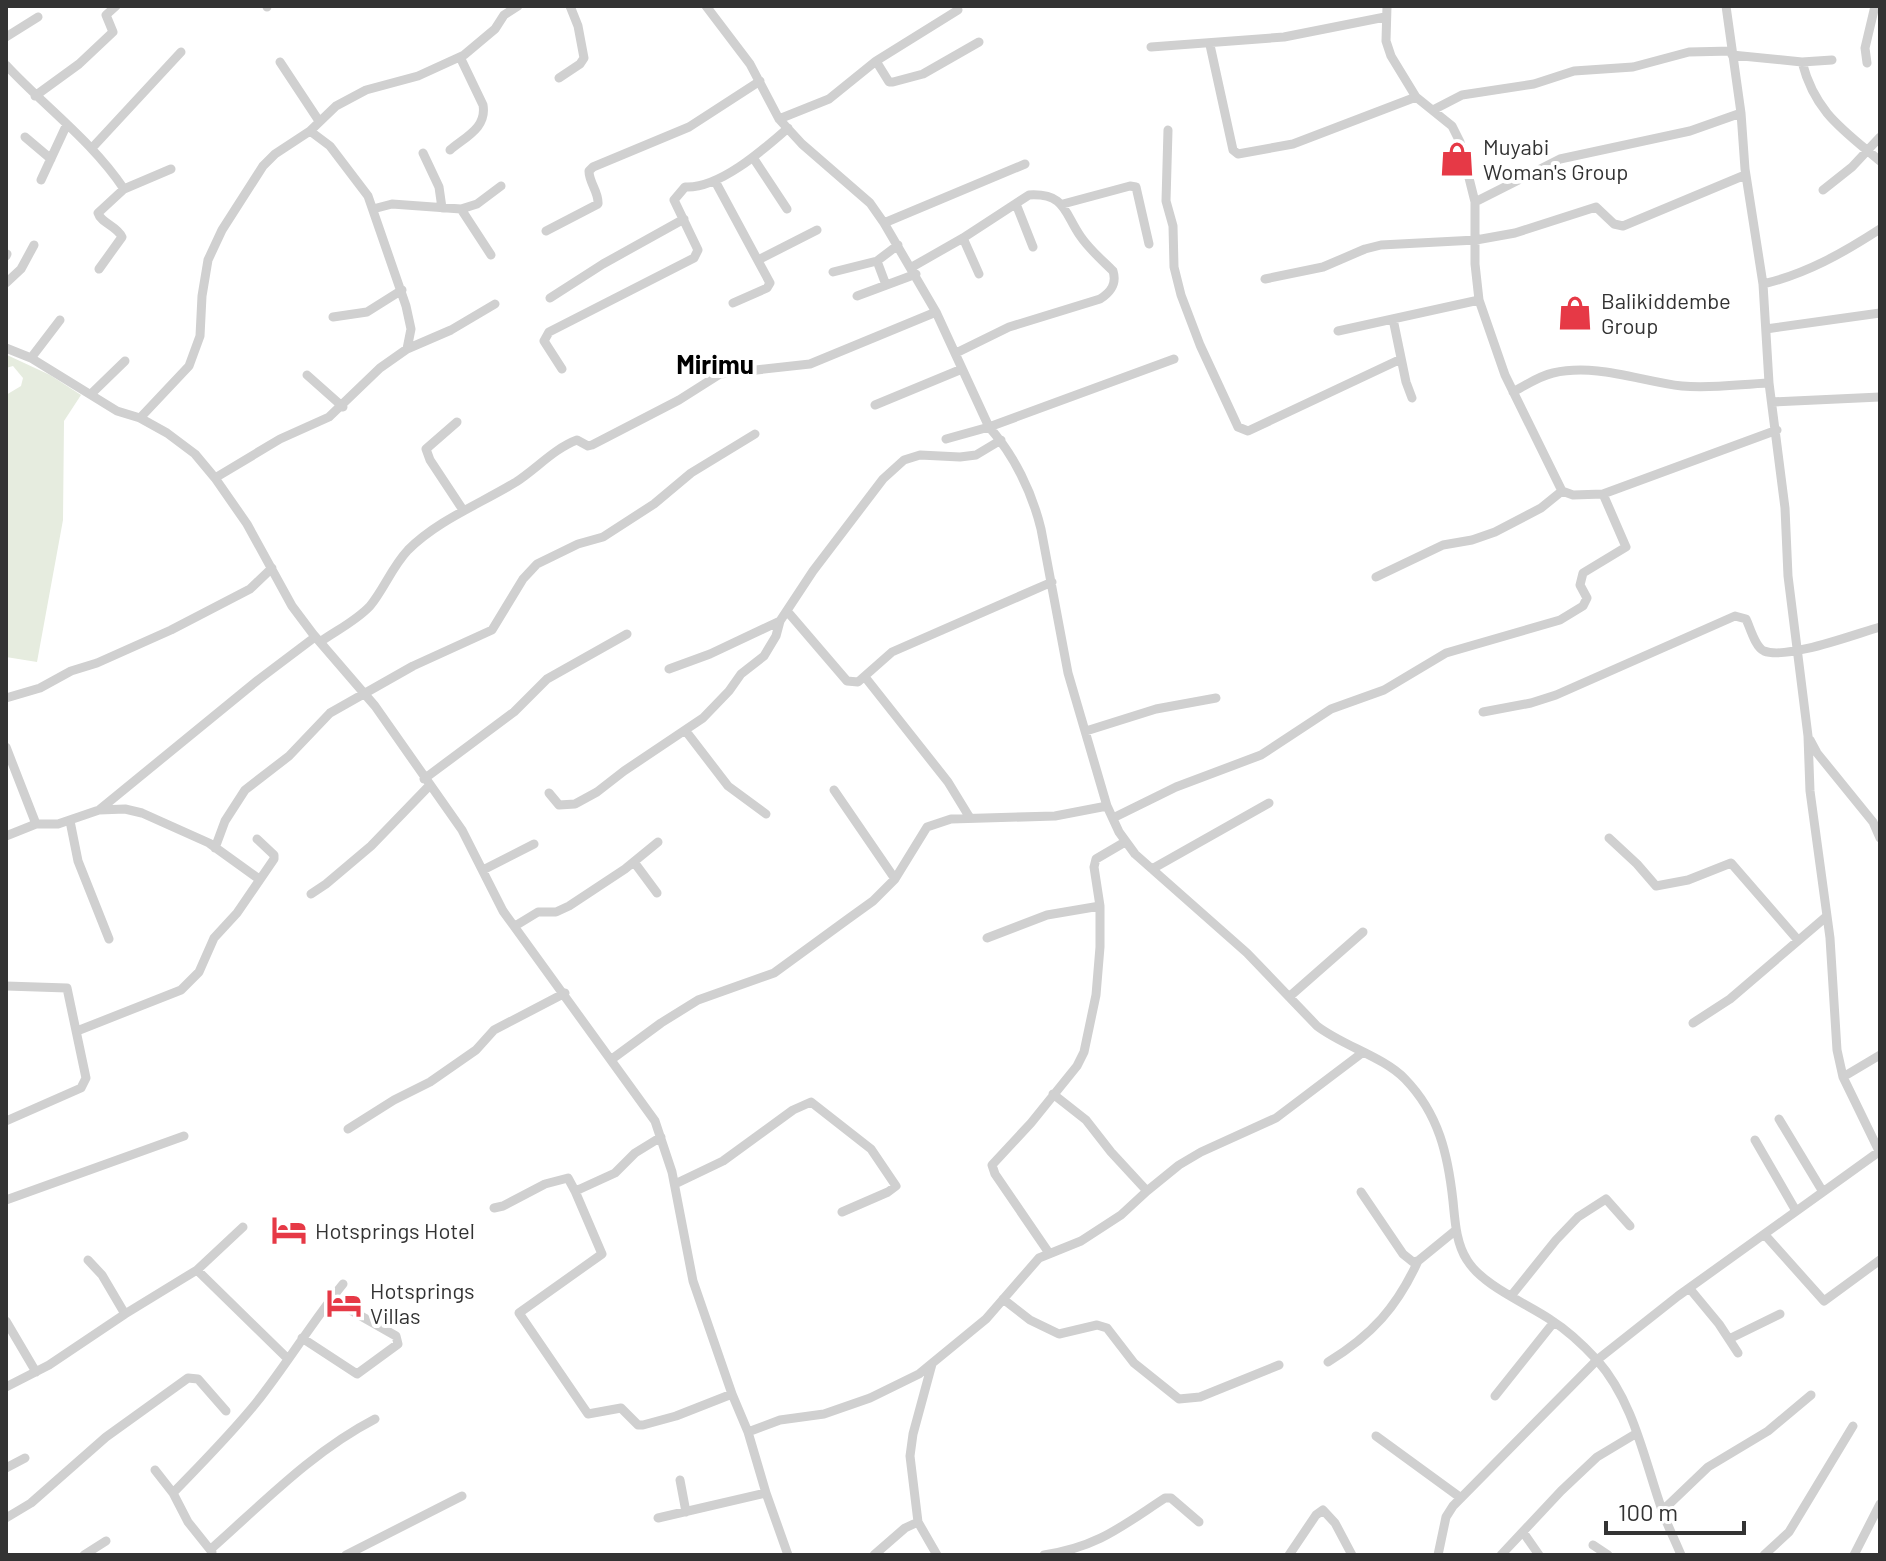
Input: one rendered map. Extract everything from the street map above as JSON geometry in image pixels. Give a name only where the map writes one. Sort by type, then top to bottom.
[{"type":"street","points":[[35,96],[79,64],[113,32],[106,15],[116,6]]},
{"type":"street","points":[[140,418],[179,379],[196,351],[207,268],[222,230],[263,166],[275,154],[310,131],[336,106],[366,90],[418,76],[476,47],[495,29],[504,15],[518,6]]},
{"type":"street","points":[[559,78],[584,58],[578,26],[570,6]]},
{"type":"street","points":[[706,6],[760,81],[779,119],[802,144],[870,203],[884,223],[936,312],[989,427],[1001,440],[1035,505],[1068,673],[1107,806],[1125,842],[1247,953],[1330,1036],[1403,1077],[1434,1117],[1451,1181],[1458,1241],[1467,1261],[1479,1274],[1554,1322],[1597,1360],[1616,1386],[1637,1433],[1662,1511],[1681,1555]]},
{"type":"street","points":[[1387,6],[1386,41],[1391,56],[1416,97],[1452,126],[1460,142],[1475,202],[1475,264],[1479,300],[1505,375],[1562,491],[1573,495],[1603,494],[1777,430]]},
{"type":"street","points":[[1438,1555],[1446,1517],[1461,1498],[1597,1360],[1880,1151],[1843,1077],[1837,1050],[1827,916],[1810,791],[1808,736],[1777,430],[1769,383],[1763,284],[1745,175],[1741,113],[1726,6]]},
{"type":"street","points":[[1867,63],[1865,48],[1875,6]]},
{"type":"street","points":[[779,119],[829,99],[876,61],[958,10]]},
{"type":"street","points":[[6,37],[38,17]]},
{"type":"street","points":[[1151,47],[1210,45],[1284,37],[1385,17]]},
{"type":"street","points":[[876,61],[889,82],[893,82],[923,74],[979,42]]},
{"type":"street","points":[[1210,45],[1233,150],[1238,154],[1293,144],[1416,97]]},
{"type":"street","points":[[92,148],[181,52]]},
{"type":"street","points":[[1433,110],[1472,92],[1534,84],[1574,71],[1633,67],[1689,52],[1732,53],[1802,62],[1832,60]]},
{"type":"street","points":[[450,150],[477,130],[485,113],[460,57]]},
{"type":"street","points":[[280,62],[319,121]]},
{"type":"street","points":[[1802,62],[1813,96],[1838,125],[1880,161]]},
{"type":"street","points":[[6,65],[92,148],[124,189]]},
{"type":"street","points":[[546,231],[598,204],[589,171],[689,127],[760,81]]},
{"type":"street","points":[[1475,202],[1560,159],[1690,131],[1741,113]]},
{"type":"street","points":[[41,180],[67,124]]},
{"type":"street","points":[[562,369],[544,341],[549,332],[694,258],[698,250],[674,200],[685,187],[697,188],[715,181],[754,159],[788,128]]},
{"type":"street","points":[[1168,130],[1166,201],[1173,226],[1174,267],[1200,345],[1238,427],[1248,431],[1401,359]]},
{"type":"street","points":[[310,131],[341,159],[368,196],[402,290],[411,329],[407,349]]},
{"type":"street","points":[[25,137],[51,159]]},
{"type":"street","points":[[1823,190],[1840,178],[1880,137]]},
{"type":"street","points":[[423,153],[439,187],[442,208]]},
{"type":"street","points":[[754,159],[787,209]]},
{"type":"street","points":[[884,223],[1025,164]]},
{"type":"street","points":[[99,269],[122,237],[98,213],[124,189],[171,169]]},
{"type":"street","points":[[1265,279],[1323,267],[1381,245],[1476,240],[1515,233],[1596,207],[1614,224],[1623,226],[1745,175]]},
{"type":"street","points":[[715,181],[769,280],[769,287],[733,303]]},
{"type":"street","points":[[373,209],[392,204],[461,209],[477,204],[501,186]]},
{"type":"street","points":[[857,296],[914,271],[1029,195],[1040,195],[1063,204],[1136,187],[1149,244]]},
{"type":"street","points":[[1016,204],[1033,247]]},
{"type":"street","points":[[956,353],[1009,327],[1109,294],[1115,278],[1113,271],[1080,236],[1063,204]]},
{"type":"street","points":[[461,209],[491,255]]},
{"type":"street","points":[[550,298],[684,219]]},
{"type":"street","points":[[1763,284],[1812,268],[1880,229]]},
{"type":"street","points":[[758,260],[817,230]]},
{"type":"street","points":[[963,238],[979,274]]},
{"type":"street","points":[[6,283],[21,269],[34,245]]},
{"type":"street","points":[[833,272],[877,261],[898,245]]},
{"type":"street","points":[[877,261],[886,285]]},
{"type":"street","points":[[333,317],[367,312],[402,290]]},
{"type":"street","points":[[1338,331],[1479,300]]},
{"type":"street","points":[[215,478],[280,439],[329,417],[343,407],[380,368],[407,349],[451,330],[495,304]]},
{"type":"street","points":[[6,836],[36,824],[58,824],[99,810],[258,680],[318,639],[355,620],[372,604],[393,568],[414,544],[463,510],[514,483],[565,445],[577,440],[592,445],[679,400],[720,374],[810,364],[936,312]]},
{"type":"street","points":[[1766,329],[1880,313]]},
{"type":"street","points":[[1393,319],[1412,398]]},
{"type":"street","points":[[31,358],[60,320]]},
{"type":"street","points":[[6,348],[31,358],[117,411],[140,418],[167,433],[195,454],[247,524],[292,606],[365,694],[462,830],[503,911],[655,1121],[675,1184],[693,1281],[748,1432],[788,1555]]},
{"type":"street","points":[[946,439],[989,427],[1174,359]]},
{"type":"street","points":[[91,394],[125,361]]},
{"type":"street","points":[[875,405],[962,369]]},
{"type":"street","points":[[1513,392],[1542,376],[1568,371],[1624,374],[1701,387],[1769,383]]},
{"type":"street","points":[[307,375],[343,407]]},
{"type":"street","points":[[1772,402],[1880,397]]},
{"type":"street","points":[[457,422],[426,449],[463,510]]},
{"type":"street","points":[[215,848],[225,821],[245,790],[289,756],[330,713],[413,666],[492,630],[523,579],[537,564],[578,544],[603,537],[654,504],[691,473],[755,434]]},
{"type":"street","points":[[549,793],[562,806],[575,804],[703,718],[741,674],[764,656],[776,636],[780,621],[813,571],[883,479],[904,460],[920,455],[976,455],[1001,440]]},
{"type":"street","points":[[1376,577],[1443,545],[1495,532],[1541,508],[1562,491]]},
{"type":"street","points":[[1113,818],[1176,787],[1261,755],[1331,709],[1384,690],[1446,653],[1560,620],[1573,613],[1587,598],[1580,585],[1583,573],[1626,547],[1603,494]]},
{"type":"street","points":[[6,698],[40,688],[71,671],[97,663],[171,630],[250,589],[272,568]]},
{"type":"street","points":[[787,611],[847,681],[858,682],[892,652],[1052,582]]},
{"type":"street","points":[[1483,712],[1556,695],[1735,616],[1746,619],[1758,646],[1764,651],[1797,650],[1880,627]]},
{"type":"street","points":[[669,669],[710,654],[780,621]]},
{"type":"street","points":[[311,894],[371,846],[426,782],[514,712],[547,679],[627,634]]},
{"type":"street","points":[[865,677],[948,782],[970,818]]},
{"type":"street","points":[[1086,731],[1156,709],[1216,698]]},
{"type":"street","points":[[685,730],[728,786],[766,814]]},
{"type":"street","points":[[1808,736],[1817,753],[1877,820],[1880,838]]},
{"type":"street","points":[[6,747],[36,824]]},
{"type":"street","points":[[834,790],[895,879]]},
{"type":"street","points":[[1152,869],[1269,803]]},
{"type":"street","points":[[612,1059],[698,1000],[774,973],[873,901],[895,879],[927,827],[951,819],[1055,816],[1107,806]]},
{"type":"street","points":[[99,810],[125,809],[142,813],[191,834],[259,879]]},
{"type":"street","points":[[70,821],[78,861],[109,939]]},
{"type":"street","points":[[1609,838],[1656,886],[1688,880],[1728,863],[1735,865],[1797,939]]},
{"type":"street","points":[[77,1031],[181,990],[189,984],[199,972],[214,938],[237,913],[275,857],[257,839]]},
{"type":"street","points":[[515,926],[538,912],[556,912],[569,906],[658,842]]},
{"type":"street","points":[[1049,1253],[992,1165],[1031,1123],[1081,1058],[1096,995],[1100,906],[1094,867],[1096,859],[1125,842]]},
{"type":"street","points":[[483,870],[534,844]]},
{"type":"street","points":[[634,862],[657,893]]},
{"type":"street","points":[[987,938],[1047,915],[1100,906]]},
{"type":"street","points":[[1693,1023],[1730,999],[1827,916]]},
{"type":"street","points":[[1289,997],[1363,932]]},
{"type":"street","points":[[6,986],[67,988],[86,1082],[81,1088],[6,1121]]},
{"type":"street","points":[[348,1129],[448,1070],[476,1050],[494,1030],[565,993]]},
{"type":"street","points":[[748,1432],[788,1418],[810,1418],[824,1414],[870,1398],[919,1374],[986,1319],[1039,1258],[1081,1241],[1121,1215],[1179,1165],[1201,1152],[1276,1118],[1362,1053]]},
{"type":"street","points":[[1843,1077],[1880,1055]]},
{"type":"street","points":[[1053,1094],[1086,1120],[1147,1191]]},
{"type":"street","points":[[675,1184],[723,1161],[793,1110],[811,1102],[871,1149],[896,1186],[842,1212]]},
{"type":"street","points":[[1779,1119],[1823,1192]]},
{"type":"street","points":[[6,1200],[184,1136]]},
{"type":"street","points":[[575,1191],[615,1173],[635,1153],[661,1137]]},
{"type":"street","points":[[1755,1140],[1796,1211]]},
{"type":"street","points":[[494,1208],[545,1184],[568,1178],[575,1191],[602,1254],[519,1313],[588,1414],[621,1408],[638,1425],[643,1425],[732,1394]]},
{"type":"street","points":[[1361,1192],[1403,1254],[1413,1262],[1418,1261]]},
{"type":"street","points":[[1511,1296],[1578,1217],[1606,1199],[1630,1226]]},
{"type":"street","points":[[6,1387],[36,1372],[197,1270],[243,1227]]},
{"type":"street","points":[[1328,1362],[1346,1351],[1392,1309],[1405,1291],[1418,1261],[1456,1230]]},
{"type":"street","points":[[1765,1235],[1824,1301],[1880,1260]]},
{"type":"street","points":[[88,1260],[102,1275],[125,1314]]},
{"type":"street","points":[[197,1270],[288,1359]]},
{"type":"street","points":[[173,1493],[230,1433],[343,1284]]},
{"type":"street","points":[[1690,1289],[1738,1353]]},
{"type":"street","points":[[302,1338],[357,1374],[398,1344],[396,1336],[331,1299]]},
{"type":"street","points":[[1003,1299],[1030,1320],[1059,1334],[1097,1325],[1107,1328],[1134,1363],[1179,1399],[1200,1397],[1279,1365]]},
{"type":"street","points":[[1729,1339],[1780,1314]]},
{"type":"street","points":[[6,1321],[36,1372]]},
{"type":"street","points":[[1495,1396],[1554,1322]]},
{"type":"street","points":[[932,1364],[910,1456],[918,1522],[937,1555]]},
{"type":"street","points":[[6,1518],[31,1503],[106,1437],[188,1378],[198,1379],[226,1411]]},
{"type":"street","points":[[1662,1511],[1708,1467],[1768,1431],[1811,1395]]},
{"type":"street","points":[[155,1470],[173,1493],[188,1522],[212,1552],[316,1455],[375,1419]]},
{"type":"street","points":[[1764,1555],[1789,1532],[1853,1426]]},
{"type":"street","points":[[1501,1555],[1597,1457],[1637,1433]]},
{"type":"street","points":[[1376,1436],[1461,1498]]},
{"type":"street","points":[[6,1468],[25,1458]]},
{"type":"street","points":[[680,1480],[686,1512]]},
{"type":"street","points":[[658,1518],[766,1493]]},
{"type":"street","points":[[346,1555],[462,1496]]},
{"type":"street","points":[[1044,1555],[1105,1538],[1165,1498],[1171,1498],[1199,1522]]},
{"type":"street","points":[[1854,1555],[1880,1504]]},
{"type":"street","points":[[1289,1555],[1316,1515],[1323,1510],[1335,1523],[1352,1555]]},
{"type":"street","points":[[874,1555],[905,1528],[918,1522]]},
{"type":"street","points":[[1523,1532],[1539,1555]]},
{"type":"street","points":[[84,1555],[106,1541]]},
{"type":"street","points":[[1593,1545],[1608,1555]]},
{"type":"shaded area","points":[[7,355],[50,375],[81,395],[64,421],[63,520],[37,662],[6,657],[6,395],[21,386],[23,378],[13,366],[6,368]]},
{"type":"place","name":"Muyabi Woman's Group","points":[[1457,159]]},
{"type":"place","name":"Balikiddembe Group","points":[[1575,313]]},
{"type":"place","name":"Hotsprings Hotel","points":[[289,1230]]},
{"type":"place","name":"Hotsprings Villas","points":[[344,1303]]},
{"type":"district","name":"Mirimu","points":[[715,363]]}]
